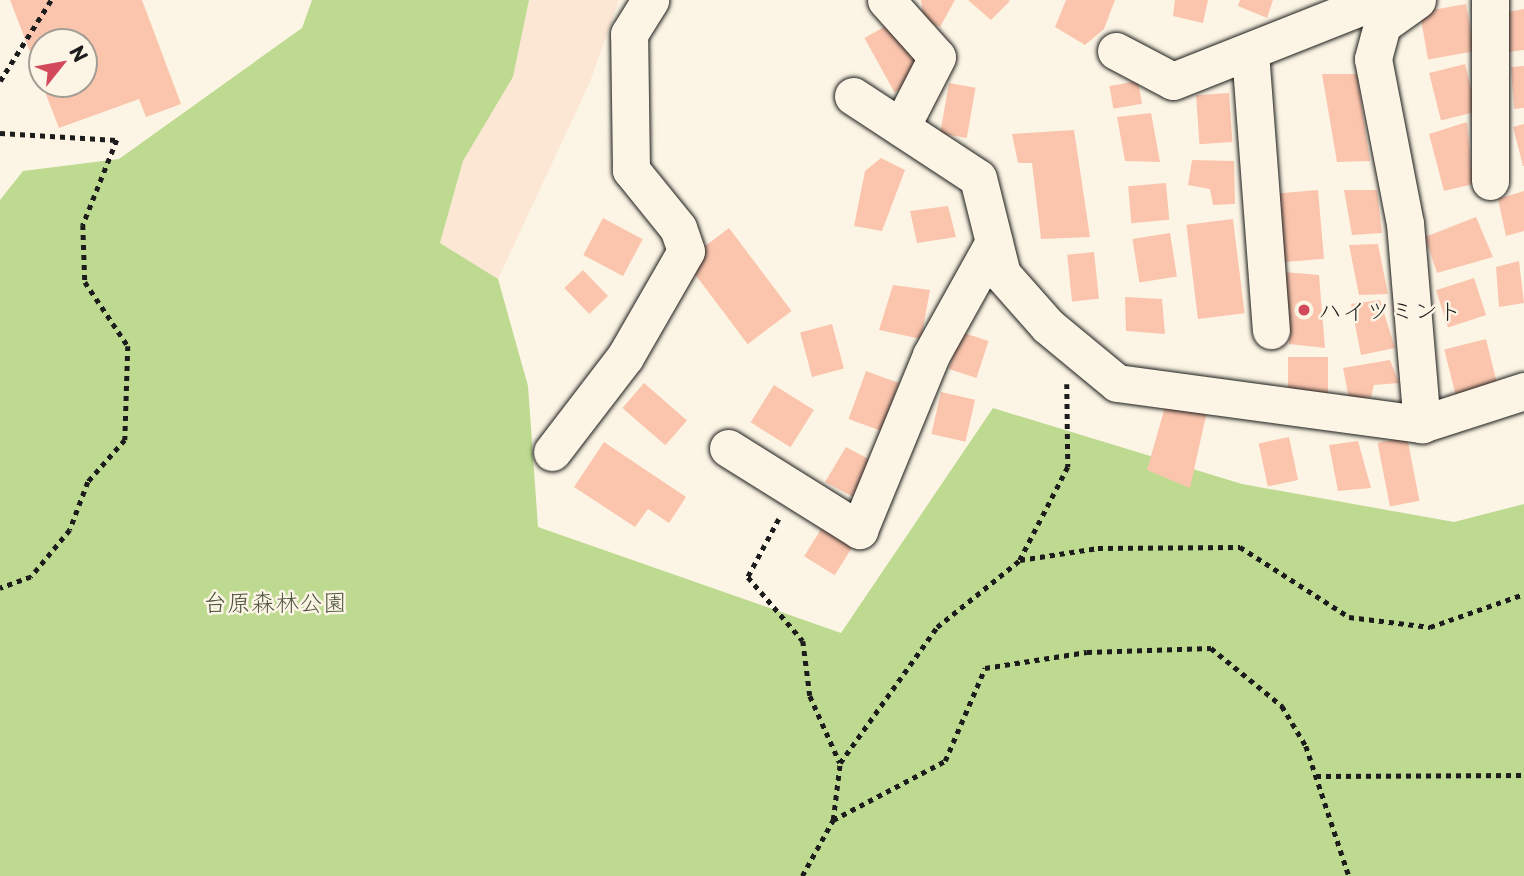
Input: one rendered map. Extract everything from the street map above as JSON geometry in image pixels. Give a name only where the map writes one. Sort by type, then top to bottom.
[{"type":"lane","points":[[552,452],[625,358],[685,251],[678,228],[631,170],[629,34],[650,0]]},
{"type":"lane","points":[[886,0],[937,57],[901,127]]},
{"type":"lane","points":[[1116,51],[1173,81],[1378,0]]},
{"type":"lane","points":[[1417,0],[1382,25],[1373,59],[1405,223],[1422,424]]},
{"type":"lane","points":[[1490,0],[1490,181]]},
{"type":"lane","points":[[1250,52],[1271,330]]},
{"type":"lane","points":[[853,96],[978,178],[1002,274],[1048,326],[1070,340],[1117,383],[1422,424],[1524,391]]},
{"type":"lane","points":[[728,448],[859,530],[931,355],[994,242]]},
{"type":"path","points":[[0,81],[51,0]]},
{"type":"path","points":[[0,133],[117,140],[83,225],[85,282],[128,346],[125,440],[88,482],[70,530],[31,577],[0,587]]},
{"type":"path","points":[[802,876],[833,820],[840,763],[937,627],[1020,560],[1068,467],[1070,340]]},
{"type":"path","points":[[795,490],[748,576],[803,641],[810,696],[840,763]]},
{"type":"path","points":[[1020,560],[1098,548],[1240,547],[1349,617],[1430,627],[1524,594]]},
{"type":"path","points":[[833,820],[945,761],[985,668],[1087,652],[1211,648],[1282,706],[1316,776],[1349,876]]},
{"type":"path","points":[[1316,776],[1524,775]]},
{"type":"shaded area","points":[[529,0],[619,0],[590,82],[498,279],[440,243],[463,161],[513,77]]},
{"type":"green space","name":"台原森林公園","points":[[312,0],[529,0],[513,77],[463,161],[440,243],[498,279],[528,386],[538,527],[841,633],[993,408],[1242,484],[1454,522],[1524,504],[1524,876],[0,876],[0,200],[23,171],[119,159],[302,28]]},
{"type":"building","points":[[10,0],[142,0],[181,104],[146,117],[139,99],[59,128],[47,98],[98,98],[98,28],[28,28],[28,47]]},
{"type":"building","points":[[921,0],[955,0],[940,27],[924,20]]},
{"type":"building","points":[[968,0],[1008,0],[1010,1],[991,20]]},
{"type":"building","points":[[1066,0],[1115,0],[1104,29],[1085,45],[1055,27]]},
{"type":"building","points":[[1175,0],[1208,0],[1203,23],[1173,16]]},
{"type":"building","points":[[1240,0],[1273,0],[1267,18],[1238,6]]},
{"type":"building","points":[[1466,4],[1474,51],[1428,59],[1420,12]]},
{"type":"building","points":[[1524,9],[1524,50],[1508,52],[1502,13]]},
{"type":"building","points":[[895,21],[925,75],[894,92],[864,38]]},
{"type":"building","points":[[1465,64],[1477,112],[1441,120],[1429,73]]},
{"type":"building","points":[[1524,66],[1524,108],[1514,109],[1511,67]]},
{"type":"building","points":[[1322,74],[1357,74],[1370,161],[1337,162]]},
{"type":"building","points":[[1138,81],[1142,104],[1113,109],[1109,86]]},
{"type":"building","points":[[949,83],[976,88],[967,138],[940,133]]},
{"type":"building","points":[[1229,93],[1232,142],[1199,144],[1196,95]]},
{"type":"building","points":[[1151,113],[1160,162],[1125,161],[1117,117]]},
{"type":"building","points":[[1467,122],[1473,184],[1444,191],[1429,134]]},
{"type":"building","points":[[1524,124],[1524,166],[1523,166],[1513,127]]},
{"type":"building","points":[[1074,130],[1090,237],[1041,239],[1032,163],[1018,163],[1012,134]]},
{"type":"building","points":[[881,158],[905,170],[882,231],[854,226],[865,171]]},
{"type":"building","points":[[1192,160],[1234,161],[1235,204],[1213,205],[1210,189],[1188,185]]},
{"type":"building","points":[[1166,183],[1169,220],[1131,223],[1128,186]]},
{"type":"building","points":[[1318,190],[1324,259],[1277,263],[1271,194]]},
{"type":"building","points":[[1344,190],[1377,190],[1382,233],[1352,235]]},
{"type":"building","points":[[1524,191],[1524,231],[1506,236],[1498,199]]},
{"type":"building","points":[[948,206],[956,237],[917,243],[910,211]]},
{"type":"building","points":[[1476,217],[1493,257],[1437,273],[1425,237]]},
{"type":"building","points":[[603,218],[643,239],[623,276],[583,255]]},
{"type":"building","points":[[1233,219],[1245,313],[1198,319],[1186,225]]},
{"type":"building","points":[[729,228],[792,311],[748,344],[685,261]]},
{"type":"building","points":[[1170,233],[1177,276],[1139,282],[1132,239]]},
{"type":"building","points":[[1378,244],[1388,294],[1359,295],[1349,245]]},
{"type":"building","points":[[1094,252],[1099,299],[1072,302],[1067,255]]},
{"type":"building","points":[[1519,261],[1524,303],[1499,307],[1496,267]]},
{"type":"building","points":[[583,270],[608,296],[589,314],[564,288]]},
{"type":"building","name":"ハイツミント","points":[[1284,272],[1319,275],[1325,348],[1289,344]]},
{"type":"building","points":[[1474,278],[1486,315],[1448,327],[1436,290]]},
{"type":"building","points":[[893,285],[930,290],[921,339],[879,330]]},
{"type":"building","points":[[1125,297],[1162,299],[1165,334],[1126,331]]},
{"type":"building","points":[[1380,300],[1395,348],[1361,355],[1351,304]]},
{"type":"building","points":[[832,324],[844,368],[812,377],[800,333]]},
{"type":"building","points":[[961,332],[989,341],[977,378],[949,369]]},
{"type":"building","points":[[1486,339],[1498,387],[1456,397],[1444,349]]},
{"type":"building","points":[[1288,357],[1328,357],[1328,396],[1288,396]]},
{"type":"building","points":[[1390,360],[1399,383],[1374,385],[1371,397],[1349,399],[1343,368]]},
{"type":"building","points":[[866,371],[899,383],[881,431],[849,419]]},
{"type":"building","points":[[644,383],[687,420],[665,445],[622,408]]},
{"type":"building","points":[[774,385],[814,410],[791,447],[751,422]]},
{"type":"building","points":[[941,392],[975,400],[965,442],[931,434]]},
{"type":"building","points":[[1167,400],[1207,411],[1190,488],[1147,470]]},
{"type":"building","points":[[1289,437],[1298,480],[1268,486],[1259,443]]},
{"type":"building","points":[[1407,437],[1419,501],[1390,507],[1378,443]]},
{"type":"building","points":[[1358,441],[1371,488],[1338,491],[1329,445]]},
{"type":"building","points":[[604,442],[686,497],[669,523],[648,509],[635,527],[574,487]]},
{"type":"building","points":[[846,447],[874,462],[859,500],[825,482]]},
{"type":"building","points":[[828,518],[859,537],[835,575],[804,556]]},
{"type":"place","name":"ハイツミント","points":[[1304,310]]}]
